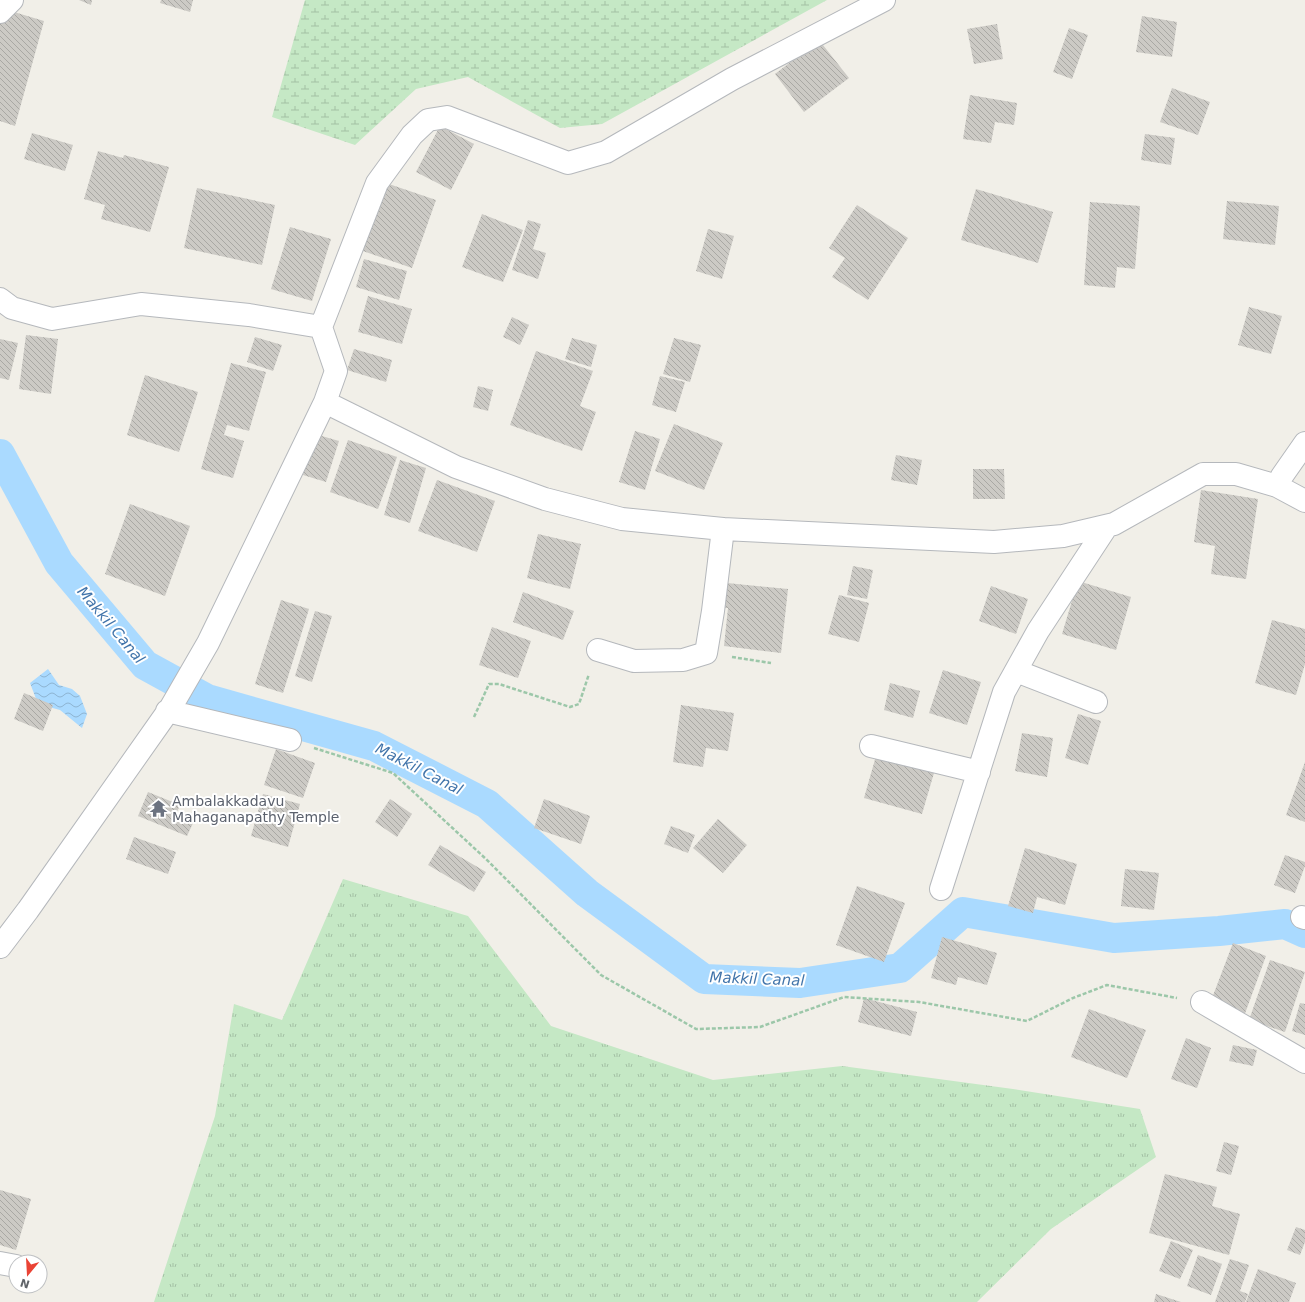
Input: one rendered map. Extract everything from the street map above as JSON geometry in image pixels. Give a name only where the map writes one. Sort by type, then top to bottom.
[{"type":"street","points":[[0,12],[12,0]]},
{"type":"street","points":[[0,947],[28,910],[169,709],[208,643],[325,402],[336,372],[321,327],[377,183],[412,135],[428,120],[447,117],[568,163],[606,152],[732,79],[884,0]]},
{"type":"street","points":[[0,299],[12,308],[52,319],[141,304],[249,315],[321,327]]},
{"type":"street","points":[[325,402],[456,467],[545,499],[622,519],[723,529],[994,542],[1063,536],[1114,524],[1203,474],[1236,474],[1277,486],[1305,501]]},
{"type":"street","points":[[1277,486],[1305,443]]},
{"type":"street","points":[[941,889],[1004,692],[1038,631],[1107,526]]},
{"type":"street","points":[[598,650],[634,661],[683,660],[706,653],[713,611],[723,529]]},
{"type":"street","points":[[1016,671],[1096,702]]},
{"type":"street","points":[[169,709],[290,740]]},
{"type":"street","points":[[871,746],[978,772]]},
{"type":"street","points":[[1202,1002],[1305,1062]]},
{"type":"path","points":[[474,717],[488,684],[499,684],[570,707],[579,704],[594,657],[598,650]]},
{"type":"path","points":[[706,653],[771,663]]},
{"type":"path","points":[[290,740],[393,773],[486,859],[601,975],[696,1029],[760,1027],[844,997],[919,1002],[1026,1021],[1073,998],[1106,985],[1202,1002]]},
{"type":"green space","points":[[305,0],[827,0],[602,124],[560,128],[468,77],[416,89],[355,145],[272,117]]},
{"type":"green space","points":[[343,879],[468,916],[551,1026],[713,1080],[842,1066],[1013,1089],[1140,1109],[1156,1157],[1051,1229],[977,1302],[154,1302],[215,1116],[234,1004],[282,1020]]},
{"type":"water","points":[[48,669],[59,685],[72,689],[80,696],[87,714],[82,728],[60,710],[38,704],[30,683]]},
{"type":"building","points":[[79,0],[92,0],[91,5]]},
{"type":"building","points":[[161,0],[193,0],[190,12],[160,3]]},
{"type":"building","points":[[4,9],[44,21],[15,126],[0,121],[0,22]]},
{"type":"building","points":[[1142,16],[1177,22],[1172,57],[1136,52]]},
{"type":"building","points":[[997,24],[1003,59],[974,64],[967,29]]},
{"type":"building","points":[[1069,28],[1088,35],[1072,79],[1053,72]]},
{"type":"building","points":[[819,40],[849,78],[804,112],[775,74]]},
{"type":"building","points":[[1172,88],[1210,102],[1198,135],[1160,122]]},
{"type":"building","points":[[970,95],[1017,103],[1014,125],[995,122],[991,143],[963,139]]},
{"type":"building","points":[[440,126],[474,144],[451,190],[416,172]]},
{"type":"building","points":[[32,133],[73,145],[65,171],[24,159]]},
{"type":"building","points":[[1145,134],[1175,138],[1171,165],[1141,160]]},
{"type":"building","points":[[98,151],[123,158],[124,155],[169,167],[150,232],[101,219],[105,205],[84,199]]},
{"type":"building","points":[[383,182],[436,200],[412,268],[360,250]]},
{"type":"building","points":[[197,188],[275,205],[262,265],[184,248]]},
{"type":"building","points":[[976,189],[1053,212],[1038,263],[961,240]]},
{"type":"building","points":[[1227,201],[1279,206],[1275,245],[1223,239]]},
{"type":"building","points":[[1090,202],[1140,206],[1135,269],[1117,267],[1115,288],[1084,285]]},
{"type":"building","points":[[857,205],[908,238],[868,300],[832,277],[845,258],[829,248]]},
{"type":"building","points":[[482,214],[523,230],[503,282],[462,267]]},
{"type":"building","points":[[528,220],[541,224],[533,249],[546,253],[538,279],[512,270]]},
{"type":"building","points":[[290,227],[331,239],[312,301],[271,289]]},
{"type":"building","points":[[708,229],[734,236],[722,279],[696,271]]},
{"type":"building","points":[[364,259],[407,271],[399,300],[356,287]]},
{"type":"building","points":[[368,296],[412,309],[402,344],[358,332]]},
{"type":"building","points":[[1249,307],[1282,316],[1271,354],[1238,345]]},
{"type":"building","points":[[512,317],[529,325],[520,345],[503,337]]},
{"type":"building","points":[[26,335],[58,339],[51,394],[19,389]]},
{"type":"building","points":[[255,337],[282,345],[273,371],[247,362]]},
{"type":"building","points":[[572,338],[597,345],[591,367],[565,359]]},
{"type":"building","points":[[674,338],[701,345],[690,382],[663,374]]},
{"type":"building","points":[[0,339],[18,343],[9,380],[0,378]]},
{"type":"building","points":[[354,349],[392,360],[386,382],[347,370]]},
{"type":"building","points":[[536,351],[593,371],[580,406],[596,412],[582,451],[510,425]]},
{"type":"building","points":[[231,363],[266,372],[249,431],[227,425],[224,435],[244,441],[233,478],[201,469]]},
{"type":"building","points":[[145,375],[198,392],[179,452],[127,435]]},
{"type":"building","points":[[660,376],[685,382],[676,412],[652,405]]},
{"type":"building","points":[[478,386],[493,390],[488,411],[473,407]]},
{"type":"building","points":[[674,424],[723,443],[704,490],[655,471]]},
{"type":"building","points":[[635,431],[660,439],[645,490],[619,482]]},
{"type":"building","points":[[315,434],[339,441],[326,482],[303,475]]},
{"type":"building","points":[[348,440],[397,457],[378,509],[330,492]]},
{"type":"building","points":[[896,455],[922,460],[917,485],[891,480]]},
{"type":"building","points":[[400,460],[426,468],[410,523],[384,515]]},
{"type":"building","points":[[973,469],[1004,469],[1005,499],[973,499]]},
{"type":"building","points":[[437,480],[495,501],[477,552],[418,531]]},
{"type":"building","points":[[1201,490],[1258,499],[1246,579],[1211,574],[1215,546],[1194,542]]},
{"type":"building","points":[[130,504],[190,526],[165,596],[105,574]]},
{"type":"building","points":[[538,534],[581,544],[570,589],[527,578]]},
{"type":"building","points":[[853,566],[873,570],[867,599],[847,595]]},
{"type":"building","points":[[1078,581],[1131,597],[1116,650],[1062,634]]},
{"type":"building","points":[[727,583],[788,589],[781,653],[724,646],[728,608],[725,608]]},
{"type":"building","points":[[991,586],[1028,599],[1016,634],[979,621]]},
{"type":"building","points":[[523,592],[574,611],[563,640],[513,622]]},
{"type":"building","points":[[839,595],[869,603],[859,642],[828,634]]},
{"type":"building","points":[[281,600],[309,609],[283,693],[255,684]]},
{"type":"building","points":[[315,611],[332,616],[312,682],[295,676]]},
{"type":"building","points":[[1272,620],[1305,629],[1305,664],[1296,695],[1255,683]]},
{"type":"building","points":[[492,627],[531,641],[518,678],[479,665]]},
{"type":"building","points":[[943,670],[981,682],[967,725],[929,713]]},
{"type":"building","points":[[890,683],[920,691],[913,718],[884,710]]},
{"type":"building","points":[[24,693],[53,705],[43,731],[14,719]]},
{"type":"building","points":[[681,705],[734,713],[728,751],[706,748],[703,767],[673,762]]},
{"type":"building","points":[[1078,714],[1101,721],[1088,765],[1065,758]]},
{"type":"building","points":[[1022,733],[1053,738],[1047,777],[1015,771]]},
{"type":"building","points":[[276,749],[315,763],[303,798],[264,785]]},
{"type":"building","points":[[876,756],[934,773],[922,814],[864,798]]},
{"type":"building","points":[[1305,762],[1305,822],[1286,815]]},
{"type":"building","name":"Ambalakkadavu Mahaganapathy Temple","points":[[148,792],[180,805],[176,814],[194,821],[187,836],[138,816]]},
{"type":"building","points":[[263,794],[300,804],[288,847],[251,836]]},
{"type":"building","points":[[390,799],[412,814],[397,837],[375,822]]},
{"type":"building","points":[[544,799],[590,816],[581,844],[534,828]]},
{"type":"building","points":[[718,819],[747,845],[723,873],[693,848]]},
{"type":"building","points":[[671,826],[695,835],[688,853],[664,844]]},
{"type":"building","points":[[134,837],[176,852],[168,874],[126,859]]},
{"type":"building","points":[[440,845],[486,872],[474,892],[428,865]]},
{"type":"building","points":[[1025,848],[1077,864],[1065,905],[1037,897],[1033,913],[1008,906]]},
{"type":"building","points":[[1285,855],[1305,862],[1305,866],[1295,893],[1274,885]]},
{"type":"building","points":[[1125,869],[1159,873],[1154,910],[1121,906]]},
{"type":"building","points":[[857,886],[905,903],[884,962],[836,945]]},
{"type":"building","points":[[942,937],[997,953],[987,985],[958,977],[956,985],[931,978]]},
{"type":"building","points":[[1233,943],[1266,956],[1243,1019],[1209,1006]]},
{"type":"building","points":[[1270,960],[1305,972],[1285,1032],[1249,1020]]},
{"type":"building","points":[[864,998],[917,1012],[911,1036],[858,1022]]},
{"type":"building","points":[[1300,1003],[1305,1004],[1305,1035],[1292,1031]]},
{"type":"building","points":[[1089,1009],[1146,1030],[1127,1078],[1071,1057]]},
{"type":"building","points":[[1186,1038],[1211,1048],[1197,1088],[1171,1079]]},
{"type":"building","points":[[1233,1045],[1257,1050],[1253,1066],[1229,1061]]},
{"type":"building","points":[[1224,1142],[1239,1146],[1231,1175],[1216,1171]]},
{"type":"building","points":[[1165,1174],[1217,1187],[1212,1206],[1240,1214],[1229,1255],[1149,1233]]},
{"type":"building","points":[[0,1190],[31,1199],[16,1250],[0,1245]]},
{"type":"building","points":[[1296,1227],[1305,1230],[1305,1242],[1300,1255],[1287,1250]]},
{"type":"building","points":[[1171,1241],[1193,1250],[1180,1279],[1159,1271]]},
{"type":"building","points":[[1198,1255],[1222,1264],[1211,1295],[1187,1286]]},
{"type":"building","points":[[1230,1259],[1249,1265],[1240,1291],[1248,1294],[1245,1302],[1215,1302]]},
{"type":"building","points":[[1258,1269],[1296,1283],[1289,1302],[1246,1302]]},
{"type":"building","points":[[1156,1294],[1181,1302],[1154,1302]]},
{"type":"waterway","name":"Makkil Canal","points":[[0,454],[59,563],[145,665],[207,699],[374,746],[487,804],[587,893],[704,979],[800,983],[900,968],[963,912],[1114,938],[1219,931],[1285,924],[1305,933]]},
{"type":"place","name":"Ambalakkadavu Mahaganapathy Temple","points":[[159,809]]}]
